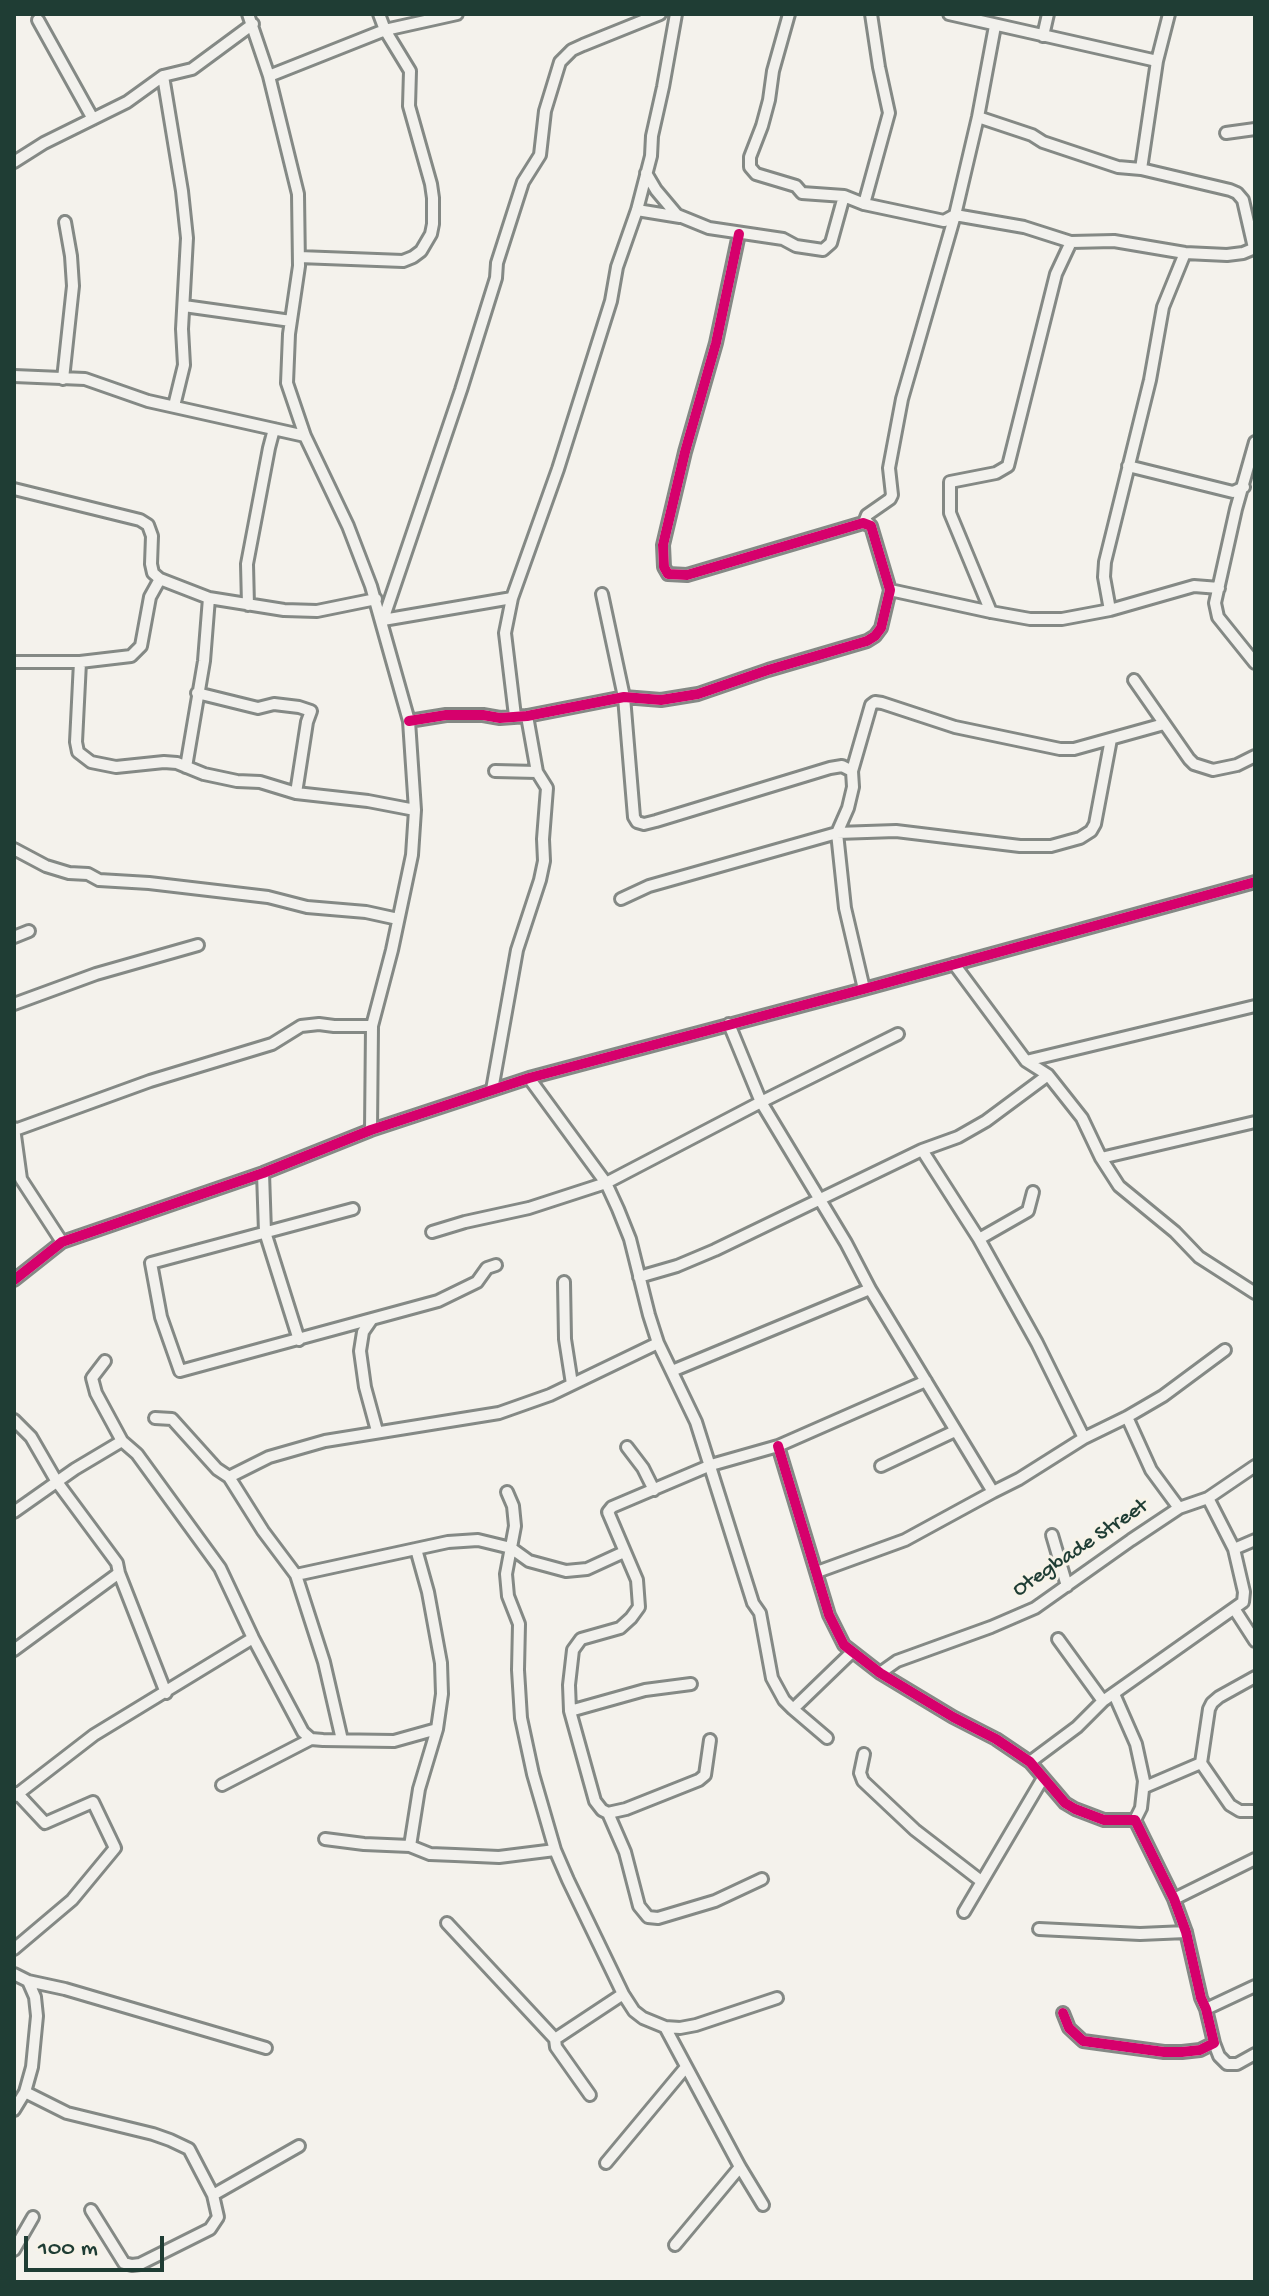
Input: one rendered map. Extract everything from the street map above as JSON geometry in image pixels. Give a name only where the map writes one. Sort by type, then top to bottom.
[{"type":"street","points":[[299,257],[403,261],[421,251],[431,234],[433,198],[409,106],[410,71],[379,14]]},
{"type":"street","points":[[269,76],[385,30],[457,14]]},
{"type":"street","points":[[383,620],[461,390],[523,182],[540,155],[545,111],[560,62],[572,50],[660,14]]},
{"type":"street","points":[[492,1090],[517,950],[544,861],[547,788],[537,772],[521,716],[505,633],[512,598],[558,469],[611,301],[617,267],[637,210],[676,14]]},
{"type":"street","points":[[789,14],[762,126],[750,157],[750,167],[756,174],[796,186],[802,193],[844,196],[864,204],[944,221],[955,215],[1024,227],[1071,242],[1114,241],[1185,253],[1236,255],[1254,248],[1246,209],[1237,193],[1141,169],[1127,169],[978,117]]},
{"type":"street","points":[[864,204],[889,113],[871,14]]},
{"type":"street","points":[[949,14],[1157,61]]},
{"type":"street","points":[[1043,36],[1048,14]]},
{"type":"street","points":[[1141,169],[1157,61],[1169,14]]},
{"type":"street","points":[[14,162],[44,143],[127,102],[163,76],[192,69],[250,19],[269,76],[298,194],[299,257],[287,383],[305,436],[348,526],[376,599],[409,721],[415,810],[412,855],[372,1026],[371,1130]]},
{"type":"street","points":[[38,20],[93,119]]},
{"type":"street","points":[[409,721],[446,715],[500,718],[624,697],[661,700],[698,694],[875,636],[881,628],[890,590],[871,526],[865,520],[892,495],[889,468],[902,399],[955,215],[995,26]]},
{"type":"street","points":[[163,76],[187,238],[182,329],[184,365],[174,406]]},
{"type":"street","points":[[1226,133],[1255,129]]},
{"type":"street","points":[[646,173],[677,215],[709,228],[783,239],[796,246],[825,250],[832,241],[844,196]]},
{"type":"street","points":[[637,210],[686,218]]},
{"type":"street","points":[[63,379],[73,286],[65,222]]},
{"type":"street","points":[[739,234],[716,343],[663,545],[664,567],[668,574],[687,575],[856,524],[871,526]]},
{"type":"street","points":[[991,612],[950,513],[950,482],[1004,471],[1008,466],[1056,274],[1071,242]]},
{"type":"street","points":[[1110,610],[1104,577],[1105,562],[1150,380],[1163,307],[1185,253]]},
{"type":"street","points":[[184,306],[291,321]]},
{"type":"street","points":[[14,376],[85,379],[127,395],[305,436]]},
{"type":"street","points":[[248,605],[247,564],[274,429]]},
{"type":"street","points":[[1255,442],[1215,603],[1218,617],[1255,663]]},
{"type":"street","points":[[1128,466],[1233,492],[1244,487]]},
{"type":"street","points":[[14,489],[140,520],[148,525],[152,536],[153,573],[160,579],[209,598],[284,610],[317,611],[376,599]]},
{"type":"street","points":[[14,662],[80,662],[124,658],[138,651],[150,597],[160,579]]},
{"type":"street","points":[[890,590],[1030,619],[1062,619],[1110,610],[1194,586],[1219,588]]},
{"type":"street","points":[[602,594],[624,697],[637,822],[656,821],[838,766],[848,767],[852,771]]},
{"type":"street","points":[[186,767],[204,661],[209,598]]},
{"type":"street","points":[[383,620],[512,598]]},
{"type":"street","points":[[80,662],[76,742],[78,752],[100,765],[116,767],[177,763],[204,774],[260,782],[296,793],[415,810]]},
{"type":"street","points":[[1134,680],[1189,759],[1201,768],[1226,768],[1255,756]]},
{"type":"street","points":[[197,693],[258,708],[274,704],[311,711],[296,793]]},
{"type":"street","points":[[864,989],[845,908],[837,833],[848,808],[853,787],[852,771],[871,705],[882,703],[955,727],[1074,749],[1164,724]]},
{"type":"street","points":[[621,899],[649,886],[837,833],[896,831],[1020,846],[1051,846],[1080,838],[1095,824],[1111,739]]},
{"type":"street","points":[[495,771],[537,772]]},
{"type":"street","points":[[14,849],[46,866],[69,873],[88,874],[99,880],[268,897],[307,907],[366,912],[398,919]]},
{"type":"street","points":[[14,1280],[62,1242],[263,1173],[371,1130],[529,1078],[1255,882]]},
{"type":"street","points":[[14,937],[29,931]]},
{"type":"street","points":[[14,1004],[96,974],[198,945]]},
{"type":"street","points":[[954,964],[1026,1061],[1048,1075],[1082,1118],[1101,1158],[1119,1186],[1175,1232],[1199,1257],[1255,1293]]},
{"type":"street","points":[[1026,1061],[1255,1006]]},
{"type":"street","points":[[729,1024],[761,1102],[993,1492]]},
{"type":"street","points":[[62,1242],[17,1181],[15,1129],[150,1081],[272,1044],[301,1026],[372,1026]]},
{"type":"street","points":[[432,1232],[529,1208],[606,1183],[898,1034]]},
{"type":"street","points":[[639,1277],[715,1250],[922,1150],[958,1137],[986,1121],[1048,1075]]},
{"type":"street","points":[[529,1078],[606,1183],[630,1239],[658,1343],[696,1422],[711,1465],[753,1603],[760,1613],[772,1678],[784,1700],[827,1738]]},
{"type":"street","points":[[1101,1158],[1255,1122]]},
{"type":"street","points":[[922,1150],[979,1239],[1037,1343],[1084,1438]]},
{"type":"street","points":[[263,1173],[265,1232],[299,1340]]},
{"type":"street","points":[[979,1239],[1028,1211],[1033,1192]]},
{"type":"street","points":[[353,1209],[151,1263],[161,1317],[180,1371],[438,1301],[477,1282],[487,1268],[496,1265]]},
{"type":"street","points":[[564,1282],[565,1339],[572,1384]]},
{"type":"street","points":[[672,1371],[870,1289]]},
{"type":"street","points":[[372,1319],[363,1332],[360,1351],[365,1387],[377,1431]]},
{"type":"street","points":[[229,1477],[280,1454],[325,1441],[499,1413],[550,1395],[658,1343]]},
{"type":"street","points":[[817,1572],[905,1540],[1019,1479],[1084,1438],[1127,1417],[1174,1388],[1225,1350]]},
{"type":"street","points":[[105,1361],[96,1370],[92,1384],[122,1441],[137,1454],[220,1568],[295,1719],[311,1739]]},
{"type":"street","points":[[710,1740],[704,1777],[626,1809],[608,1813],[602,1810],[592,1793],[570,1711],[573,1650],[581,1639],[620,1628],[639,1607],[640,1594],[608,1512],[612,1507],[711,1465],[778,1446],[926,1381]]},
{"type":"street","points":[[1127,1417],[1151,1470],[1179,1508]]},
{"type":"street","points":[[155,1418],[172,1419],[217,1469],[229,1477],[263,1531],[296,1575],[324,1662],[342,1740]]},
{"type":"street","points":[[14,1420],[31,1437],[57,1482],[117,1563],[166,1693]]},
{"type":"street","points":[[881,1466],[955,1431]]},
{"type":"street","points":[[14,1512],[122,1441]]},
{"type":"street","points":[[778,1446],[833,1625],[844,1645],[880,1673],[996,1739],[1030,1762],[1065,1803],[1104,1820],[1135,1820]]},
{"type":"street","points":[[627,1447],[654,1490]]},
{"type":"street","name":"Otegbade Street","points":[[880,1673],[897,1661],[1035,1608],[1179,1508],[1208,1498],[1255,1466]]},
{"type":"street","points":[[507,1492],[513,1506],[515,1526],[506,1574],[508,1596],[519,1624],[521,1718],[533,1774],[555,1850],[623,1994],[634,2011],[648,2021],[680,2028],[777,1998]]},
{"type":"street","points":[[1030,1762],[1077,1727],[1103,1701],[1243,1602],[1244,1592],[1234,1549],[1208,1498]]},
{"type":"street","points":[[1052,1535],[1067,1586]]},
{"type":"street","points":[[296,1575],[448,1542],[478,1540],[511,1548],[529,1561],[566,1571],[587,1569],[624,1552]]},
{"type":"street","points":[[1234,1549],[1255,1540]]},
{"type":"street","points":[[410,1846],[419,1789],[437,1729],[442,1694],[441,1663],[428,1592],[416,1549]]},
{"type":"street","points":[[14,1650],[119,1573]]},
{"type":"street","points":[[1235,1610],[1255,1641]]},
{"type":"street","points":[[14,1949],[72,1900],[115,1848],[93,1802],[45,1823],[16,1795],[94,1735],[253,1638]]},
{"type":"street","points":[[1058,1639],[1103,1701]]},
{"type":"street","points":[[793,1709],[852,1652]]},
{"type":"street","points":[[1255,1677],[1212,1703],[1201,1763],[1230,1805],[1240,1811],[1255,1811]]},
{"type":"street","points":[[570,1711],[645,1690],[691,1684]]},
{"type":"street","points":[[1114,1694],[1136,1744],[1145,1787],[1135,1820]]},
{"type":"street","points":[[222,1785],[311,1739],[394,1741],[437,1729]]},
{"type":"street","points":[[864,1754],[860,1773],[863,1781],[915,1830],[981,1881]]},
{"type":"street","points":[[1145,1787],[1201,1763]]},
{"type":"street","points":[[964,1912],[1043,1778]]},
{"type":"street","points":[[608,1813],[625,1852],[639,1906],[652,1918],[715,1901],[762,1879]]},
{"type":"street","points":[[1135,1820],[1174,1899],[1186,1932],[1201,1998],[1219,2056],[1227,2064],[1237,2064],[1255,2054]]},
{"type":"street","points":[[325,1839],[410,1846],[430,1854],[499,1857],[555,1850]]},
{"type":"street","points":[[1174,1899],[1255,1859]]},
{"type":"street","points":[[447,1923],[555,2039],[556,2047],[590,2095]]},
{"type":"street","points":[[1039,1929],[1140,1934],[1186,1932]]},
{"type":"street","points":[[14,1974],[28,1981],[266,2048]]},
{"type":"street","points":[[14,2110],[25,2092],[32,2067],[37,2016],[35,1997],[28,1981]]},
{"type":"street","points":[[1206,2009],[1255,1986]]},
{"type":"street","points":[[555,2039],[623,1994]]},
{"type":"street","points":[[1063,2013],[1069,2028],[1083,2041],[1182,2052],[1200,2050],[1214,2043]]},
{"type":"street","points":[[665,2027],[763,2205]]},
{"type":"street","points":[[606,2163],[686,2067]]},
{"type":"street","points":[[25,2092],[67,2113],[153,2134],[189,2149],[213,2195],[218,2217],[210,2229],[140,2264],[132,2265],[124,2263],[91,2210]]},
{"type":"street","points":[[213,2195],[299,2146]]},
{"type":"street","points":[[675,2245],[740,2167]]},
{"type":"street","points":[[14,2250],[33,2217]]},
{"type":"cycle path","points":[[409,721],[446,715],[527,716],[624,697],[661,700],[698,694],[867,641],[881,628],[890,590],[871,526],[863,523],[687,575],[668,574],[664,567],[663,545],[716,343],[739,234]]},
{"type":"cycle path","points":[[14,1280],[62,1242],[263,1173],[371,1130],[529,1078],[1255,882]]},
{"type":"cycle path","points":[[778,1446],[829,1615],[844,1645],[880,1673],[996,1739],[1030,1762],[1065,1803],[1104,1820],[1135,1820],[1174,1899],[1186,1932],[1214,2043],[1200,2050],[1164,2052],[1083,2041],[1069,2028],[1063,2013]]}]
